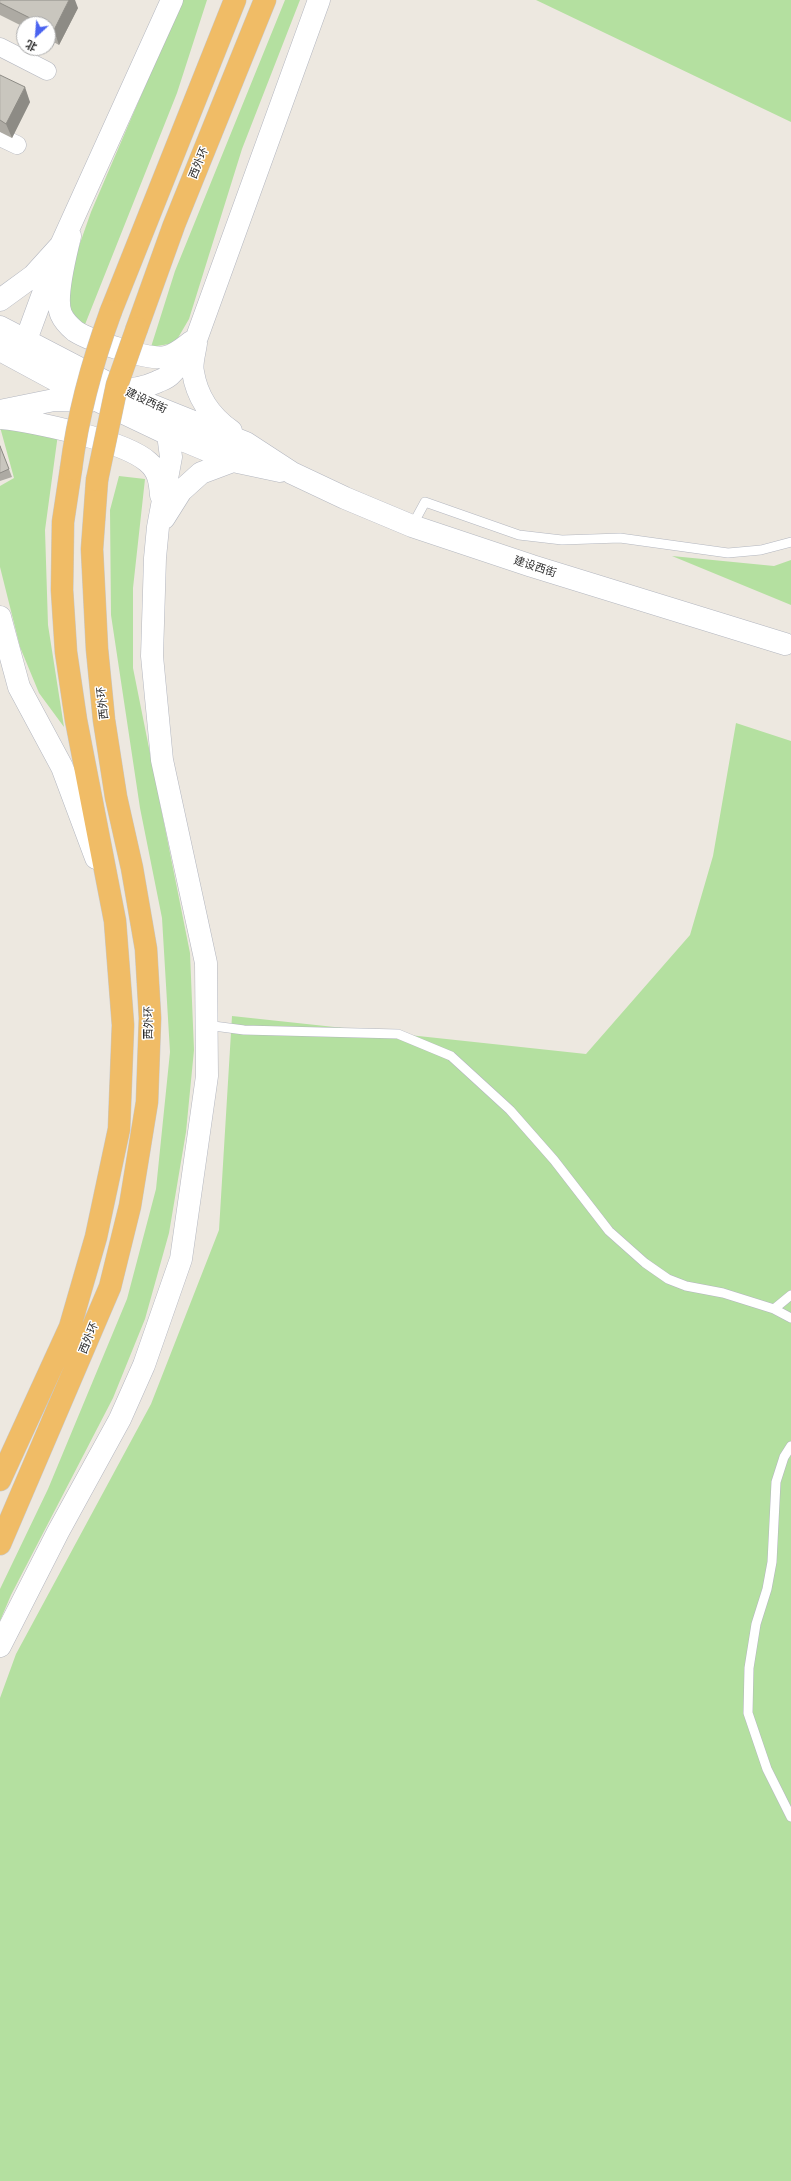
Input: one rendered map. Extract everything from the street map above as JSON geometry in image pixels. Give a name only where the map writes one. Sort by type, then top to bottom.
[{"type":"highway","name":"西外环","points":[[0,1480],[70,1327],[97,1230],[119,1129],[123,1025],[114,914],[76,720],[66,652],[62,590],[63,522],[75,441],[93,359],[236,0]]},
{"type":"highway","name":"西外环","points":[[0,1544],[110,1287],[130,1206],[147,1102],[150,1018],[146,949],[132,868],[116,797],[104,720],[97,649],[92,549],[97,480],[117,385],[174,225],[265,0]]},
{"type":"main road","points":[[0,1646],[120,1419],[144,1365],[181,1260],[207,1076],[206,963],[162,760],[152,656],[154,558],[162,502],[171,457],[168,434],[162,419],[137,398],[56,381],[26,351],[26,340],[74,216],[172,0]]},
{"type":"main road","points":[[0,411],[54,400],[97,401],[137,398],[146,387],[169,376],[183,361],[197,337],[319,0]]},
{"type":"main road","points":[[74,216],[60,280],[60,312],[66,323],[86,337],[151,358],[165,357],[177,353],[197,337]]},
{"type":"main road","points":[[0,300],[33,276],[62,245]]},
{"type":"main road","name":"建设西街","points":[[0,327],[137,398],[246,443],[292,473],[345,498],[412,526],[532,566],[785,644]]},
{"type":"main road","points":[[197,337],[192,371],[204,404],[217,421],[246,443]]},
{"type":"main road","name":"建设西街","points":[[0,350],[56,381],[168,434],[233,461],[292,473]]},
{"type":"main road","points":[[0,418],[48,426],[122,447],[135,453],[150,463],[159,476],[162,502]]},
{"type":"main road","points":[[158,527],[181,491],[201,473],[233,461]]},
{"type":"main road","points":[[0,617],[19,687],[62,767],[94,851],[116,935]]},
{"type":"street","points":[[0,47],[47,71]]},
{"type":"street","points":[[0,137],[17,145]]},
{"type":"lane","points":[[412,526],[425,502],[519,535],[562,540],[620,538],[728,553],[761,550],[791,542]]},
{"type":"lane","points":[[206,1025],[244,1030],[398,1034],[451,1056],[510,1110],[554,1160],[609,1231],[646,1263],[668,1279],[686,1286],[723,1293],[774,1309],[791,1318]]},
{"type":"lane","points":[[774,1309],[791,1295]]},
{"type":"lane","points":[[791,1446],[784,1457],[776,1482],[772,1562],[767,1589],[756,1624],[749,1668],[748,1713],[767,1769],[791,1817]]},
{"type":"green space","points":[[182,0],[207,0],[177,93],[84,327],[65,307],[66,283],[91,212]]},
{"type":"green space","points":[[285,0],[300,0],[242,149],[189,319],[175,343],[151,347],[175,271]]},
{"type":"green space","points":[[536,0],[791,0],[791,122]]},
{"type":"green space","points":[[0,427],[58,434],[45,530],[48,625],[64,727],[39,693],[20,647],[0,567],[0,486],[14,478]]},
{"type":"green space","points":[[119,476],[145,479],[133,588],[133,668],[190,953],[194,1050],[186,1132],[169,1233],[145,1319],[113,1398],[11,1595],[0,1621],[0,1589],[48,1489],[127,1299],[156,1189],[170,1052],[162,918],[140,808],[111,615],[110,510]]},
{"type":"green space","points":[[672,556],[774,566],[791,560],[791,605]]},
{"type":"green space","points":[[736,723],[791,741],[791,2181],[0,2181],[0,1698],[16,1654],[151,1404],[219,1230],[232,1016],[586,1054],[690,935],[713,856]]},
{"type":"building","points":[[0,0],[69,0],[56,26],[56,16],[26,16],[0,3]]},
{"type":"building","points":[[0,75],[25,87],[6,124],[0,120]]},
{"type":"building","points":[[0,446],[9,469],[0,473]]}]
